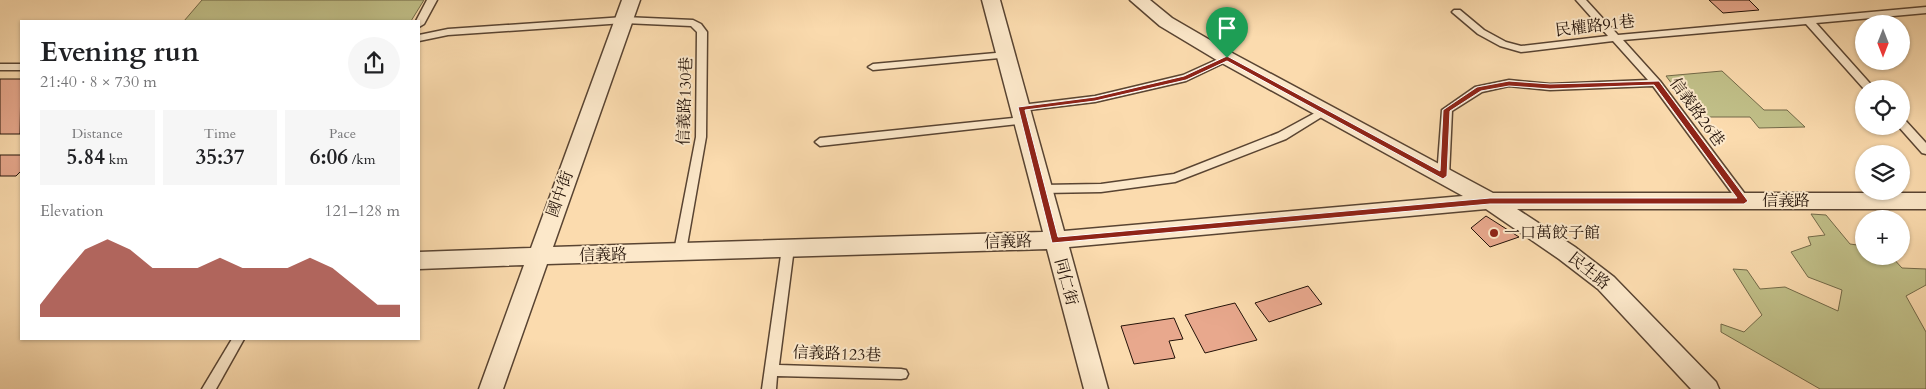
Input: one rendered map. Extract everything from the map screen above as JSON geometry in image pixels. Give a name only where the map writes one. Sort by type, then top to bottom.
[{"type":"street","name":"國中街","points":[[491,389],[631,0]]},
{"type":"street","name":"同仁街","points":[[990,0],[1007,55],[1096,389]]},
{"type":"street","name":"民生路","points":[[1139,0],[1166,22],[1227,58],[1490,201],[1567,252],[1606,282],[1707,389]]},
{"type":"street","name":"信義路","points":[[420,260],[537,258],[680,251],[1055,240],[1490,201],[1926,201]]},
{"type":"lane","points":[[420,22],[432,0]]},
{"type":"lane","name":"信義路26巷","points":[[1581,0],[1656,83],[1744,201]]},
{"type":"lane","name":"民權路91巷","points":[[1457,12],[1481,32],[1503,44],[1521,49],[1617,38],[1926,10]]},
{"type":"lane","name":"信義路130巷","points":[[420,38],[448,32],[624,20],[693,23],[698,26],[702,32],[701,137],[680,251]]},
{"type":"lane","points":[[1809,21],[1862,80]]},
{"type":"lane","points":[[873,67],[1007,55]]},
{"type":"lane","points":[[820,142],[1022,115],[1186,78],[1227,58]]},
{"type":"lane","points":[[0,67],[20,67]]},
{"type":"lane","points":[[1443,176],[1447,110],[1479,89],[1509,83],[1550,86],[1656,83]]},
{"type":"lane","points":[[1042,189],[1101,188],[1174,178],[1282,136],[1324,111]]},
{"type":"lane","points":[[1910,133],[1926,150]]},
{"type":"lane","name":"信義路123巷","points":[[769,389],[788,248]]},
{"type":"lane","points":[[209,389],[237,340]]},
{"type":"lane","name":"信義路123巷","points":[[771,370],[901,374]]},
{"type":"shaded area","points":[[202,0],[424,0],[412,20],[185,20]]},
{"type":"shaded area","points":[[1722,71],[1764,110],[1787,110],[1805,127],[1759,128],[1750,117],[1697,117],[1666,76]]},
{"type":"shaded area","points":[[1811,214],[1826,215],[1850,244],[1855,245],[1855,265],[1899,265],[1902,268],[1926,269],[1926,285],[1906,296],[1926,332],[1926,389],[1820,389],[1721,332],[1721,324],[1744,332],[1762,315],[1733,269],[1747,270],[1760,289],[1785,287],[1838,311],[1842,290],[1808,277],[1791,252],[1811,245],[1808,237],[1825,235]]},
{"type":"building","points":[[1709,0],[1749,0],[1759,10],[1723,13]]},
{"type":"building","points":[[0,79],[20,79],[20,134],[0,134]]},
{"type":"building","points":[[0,155],[20,155],[20,172],[16,176],[0,176]]},
{"type":"building","name":"一口萬餃子館","points":[[1486,216],[1519,237],[1490,247],[1471,228]]},
{"type":"building","points":[[1308,286],[1322,304],[1269,322],[1255,303]]},
{"type":"building","points":[[1235,303],[1257,340],[1205,353],[1185,315]]},
{"type":"building","points":[[1174,318],[1183,339],[1169,341],[1175,358],[1134,364],[1121,326]]},
{"type":"place","name":"一口萬餃子館","points":[[1494,233]]},
{"type":"route","points":[[1227,58],[1443,176],[1447,110],[1479,89],[1509,83],[1550,86],[1656,83],[1744,201],[1490,201],[1055,240],[1021,108],[1095,99],[1186,78],[1227,58]]}]
